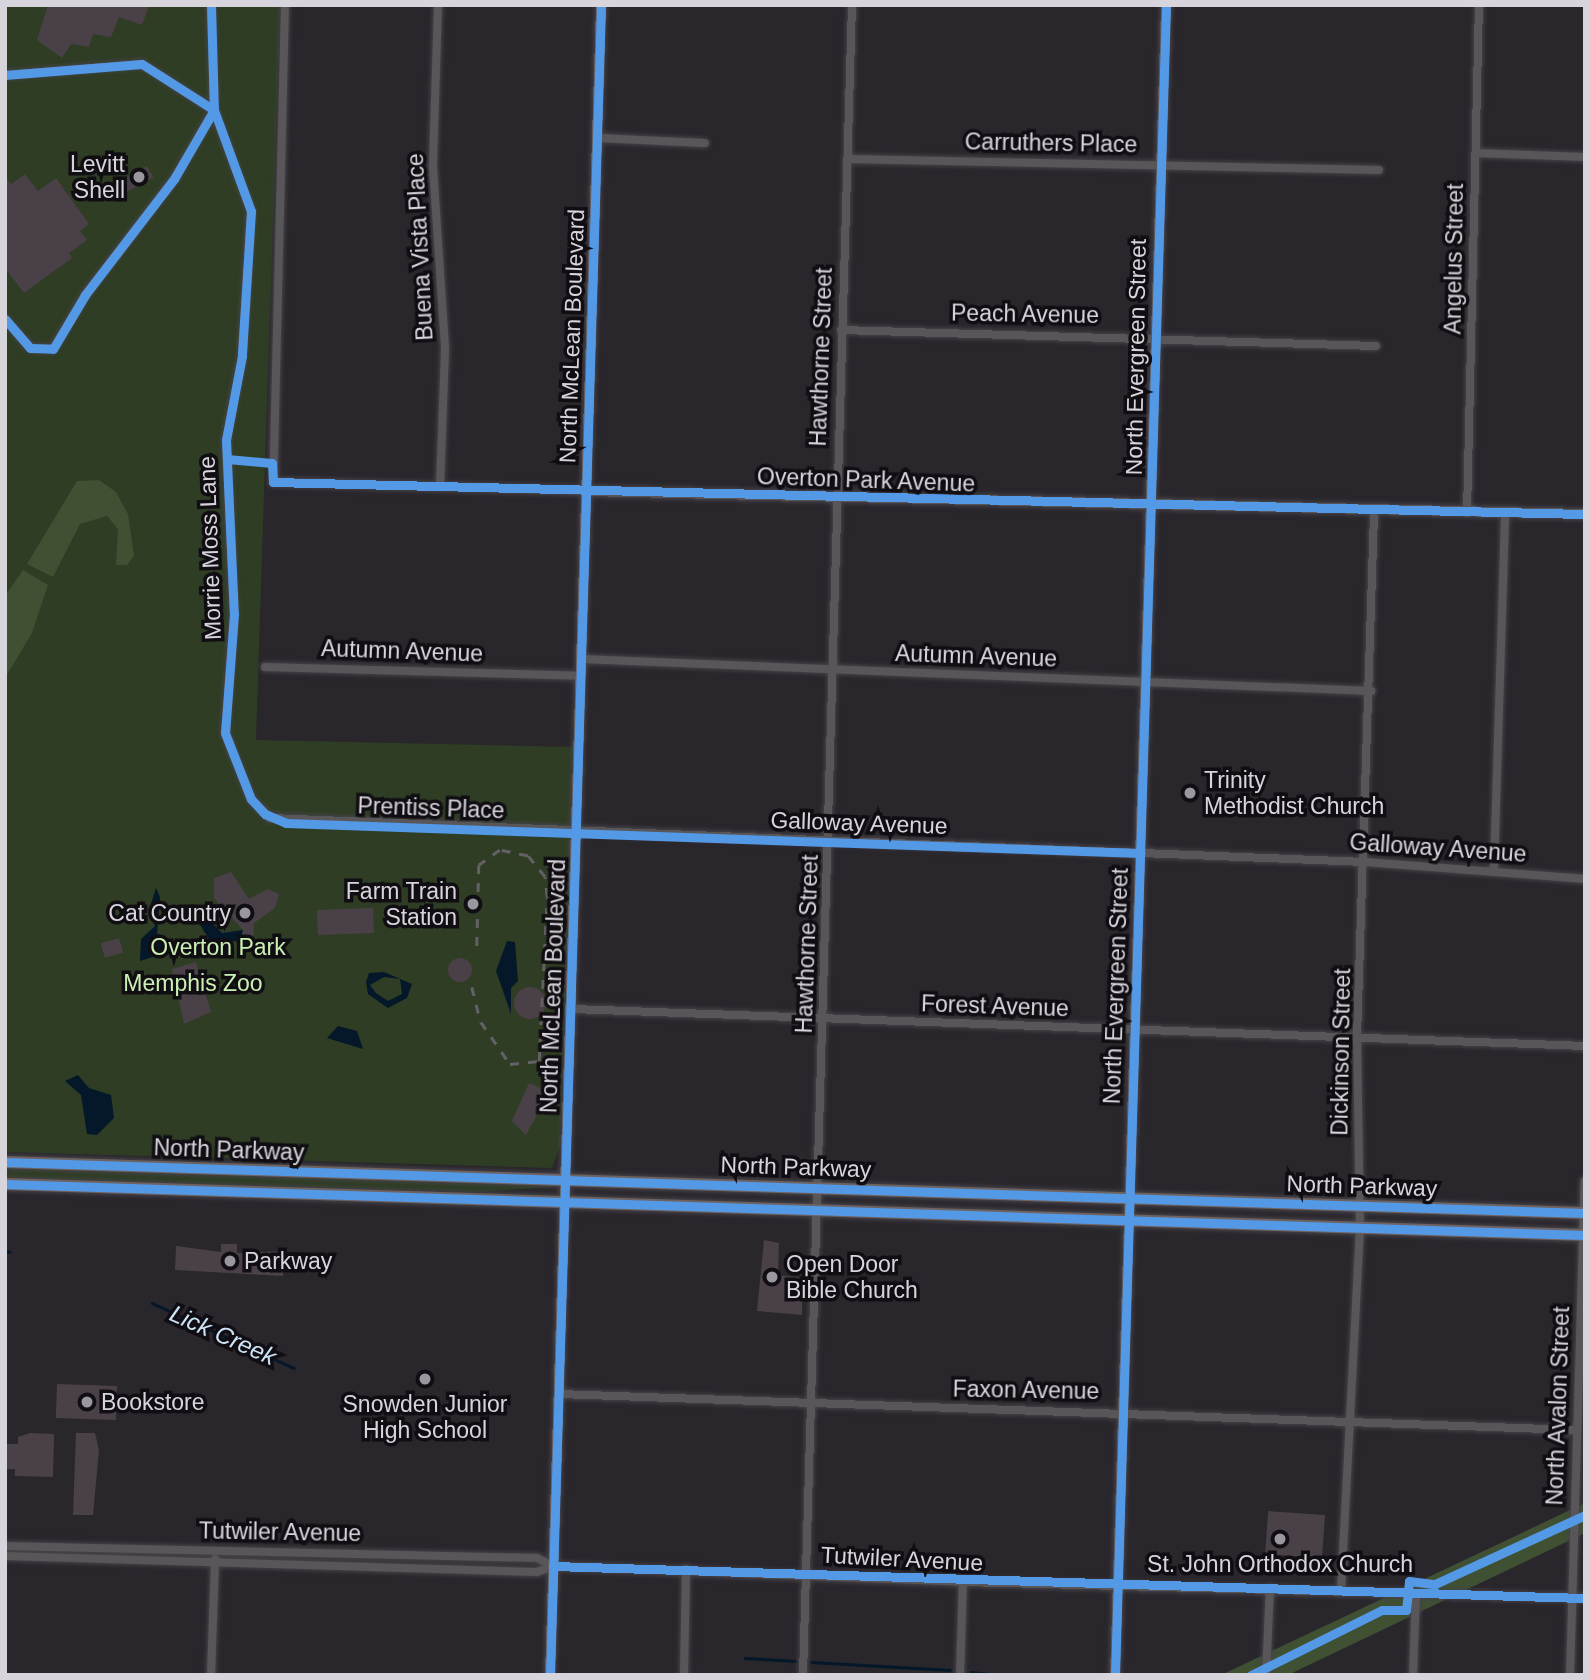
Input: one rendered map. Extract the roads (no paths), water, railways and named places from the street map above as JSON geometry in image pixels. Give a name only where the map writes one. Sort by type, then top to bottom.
[{"type":"main road","name":"North McLean Boulevard","points":[[550,1675],[567,1203],[580,659],[601,5]]},
{"type":"main road","name":"North Parkway","points":[[5,1162],[1128,1195],[1584,1213]]},
{"type":"main road","name":"North Parkway","points":[[5,1185],[1584,1235]]},
{"type":"street","name":"Morrie Moss Lane","points":[[211,5],[214,110],[251,211],[242,356],[226,440],[234,614],[225,733],[251,799],[285,823]]},
{"type":"street","name":"Overton Park Avenue","points":[[285,5],[273,482],[1153,508],[1585,514]]},
{"type":"street","name":"Buena Vista Place","points":[[438,5],[433,167],[445,351],[440,487]]},
{"type":"street","name":"Hawthorne Street","points":[[803,1675],[810,1405],[821,1211],[835,498],[852,5]]},
{"type":"street","name":"North Evergreen Street","points":[[1115,1675],[1131,1030],[1153,508],[1166,5]]},
{"type":"street","name":"Angelus Street","points":[[1467,513],[1479,5]]},
{"type":"street","points":[[5,75],[142,64],[214,110],[174,179],[85,295],[53,349],[30,348],[5,319]]},
{"type":"street","points":[[597,138],[705,143]]},
{"type":"street","points":[[1476,153],[1585,158]]},
{"type":"street","name":"Carruthers Place","points":[[848,159],[1379,170]]},
{"type":"street","name":"Peach Avenue","points":[[841,330],[1156,336],[1376,346]]},
{"type":"street","name":"Dickinson Street","points":[[1341,1590],[1360,1229],[1357,1037],[1366,862],[1374,513]]},
{"type":"street","points":[[1494,868],[1505,513]]},
{"type":"street","name":"Autumn Avenue","points":[[580,659],[1371,691]]},
{"type":"street","name":"Autumn Avenue","points":[[265,667],[580,676]]},
{"type":"street","name":"Prentiss Place","points":[[285,823],[576,830]]},
{"type":"street","name":"Galloway Avenue","points":[[576,830],[1494,868],[1585,879]]},
{"type":"street","name":"Forest Avenue","points":[[572,1009],[1585,1046]]},
{"type":"street","name":"North Avalon Street","points":[[1570,1675],[1585,1181]]},
{"type":"street","name":"Faxon Avenue","points":[[559,1394],[810,1405],[1121,1412],[1576,1430]]},
{"type":"street","name":"Tutwiler Avenue","points":[[5,1546],[537,1558],[553,1566]]},
{"type":"street","points":[[53,1546],[53,1557]]},
{"type":"street","points":[[132,1559],[133,1548]]},
{"type":"street","points":[[211,1675],[215,1549]]},
{"type":"street","points":[[381,1554],[382,1566]]},
{"type":"street","name":"Tutwiler Avenue","points":[[5,1556],[537,1572],[553,1566],[686,1569],[1116,1587],[1270,1588],[1573,1600],[1585,1598]]},
{"type":"street","points":[[684,1675],[686,1569]]},
{"type":"street","points":[[960,1675],[963,1582]]},
{"type":"street","points":[[1266,1675],[1270,1588]]},
{"type":"street","points":[[1413,1675],[1416,1595]]},
{"type":"water","points":[[156,888],[160,897],[157,934],[165,936],[169,952],[140,961],[141,939],[155,926],[150,907]]},
{"type":"water","points":[[204,915],[222,933],[243,930],[242,942],[209,939],[197,920]]},
{"type":"water","points":[[507,941],[515,942],[518,981],[511,988],[511,1014],[496,971]]},
{"type":"water","points":[[384,972],[412,984],[407,998],[388,1008],[368,994],[366,982],[369,973]],"holes":[[[384,977],[400,979],[402,994],[388,1001],[370,985]]]},
{"type":"water","points":[[338,1026],[357,1031],[363,1049],[327,1038]]},
{"type":"water","points":[[78,1075],[89,1088],[111,1095],[114,1118],[97,1135],[87,1134],[81,1095],[65,1081]]},
{"type":"waterway","name":"Lick Creek","points":[[5,1250],[10,1252]]},
{"type":"waterway","name":"Lick Creek","points":[[152,1303],[294,1368]]},
{"type":"waterway","points":[[745,1658],[796,1661]]},
{"type":"waterway","points":[[811,1662],[950,1670]]},
{"type":"waterway","points":[[971,1672],[1001,1675]]},
{"type":"railway","points":[[472,987],[481,1022],[510,1064],[539,1061],[547,897],[545,877],[528,856],[500,850],[479,865],[477,949]]},
{"type":"place","name":"Levitt Shell","points":[[139,177]]},
{"type":"place","name":"Trinity Methodist Church","points":[[1190,793]]},
{"type":"place","name":"Farm Train Station","points":[[473,904]]},
{"type":"place","name":"Cat Country","points":[[245,913]]},
{"type":"place","name":"Parkway","points":[[230,1261]]},
{"type":"place","name":"Open Door Bible Church","points":[[772,1277]]},
{"type":"place","name":"Snowden Junior High School","points":[[425,1379]]},
{"type":"place","name":"Bookstore","points":[[87,1402]]},
{"type":"place","name":"St. John Orthodox Church","points":[[1280,1539]]},
{"type":"park label","name":"Overton Park","points":[[218,947]]},
{"type":"park label","name":"Memphis Zoo","points":[[193,983]]}]
